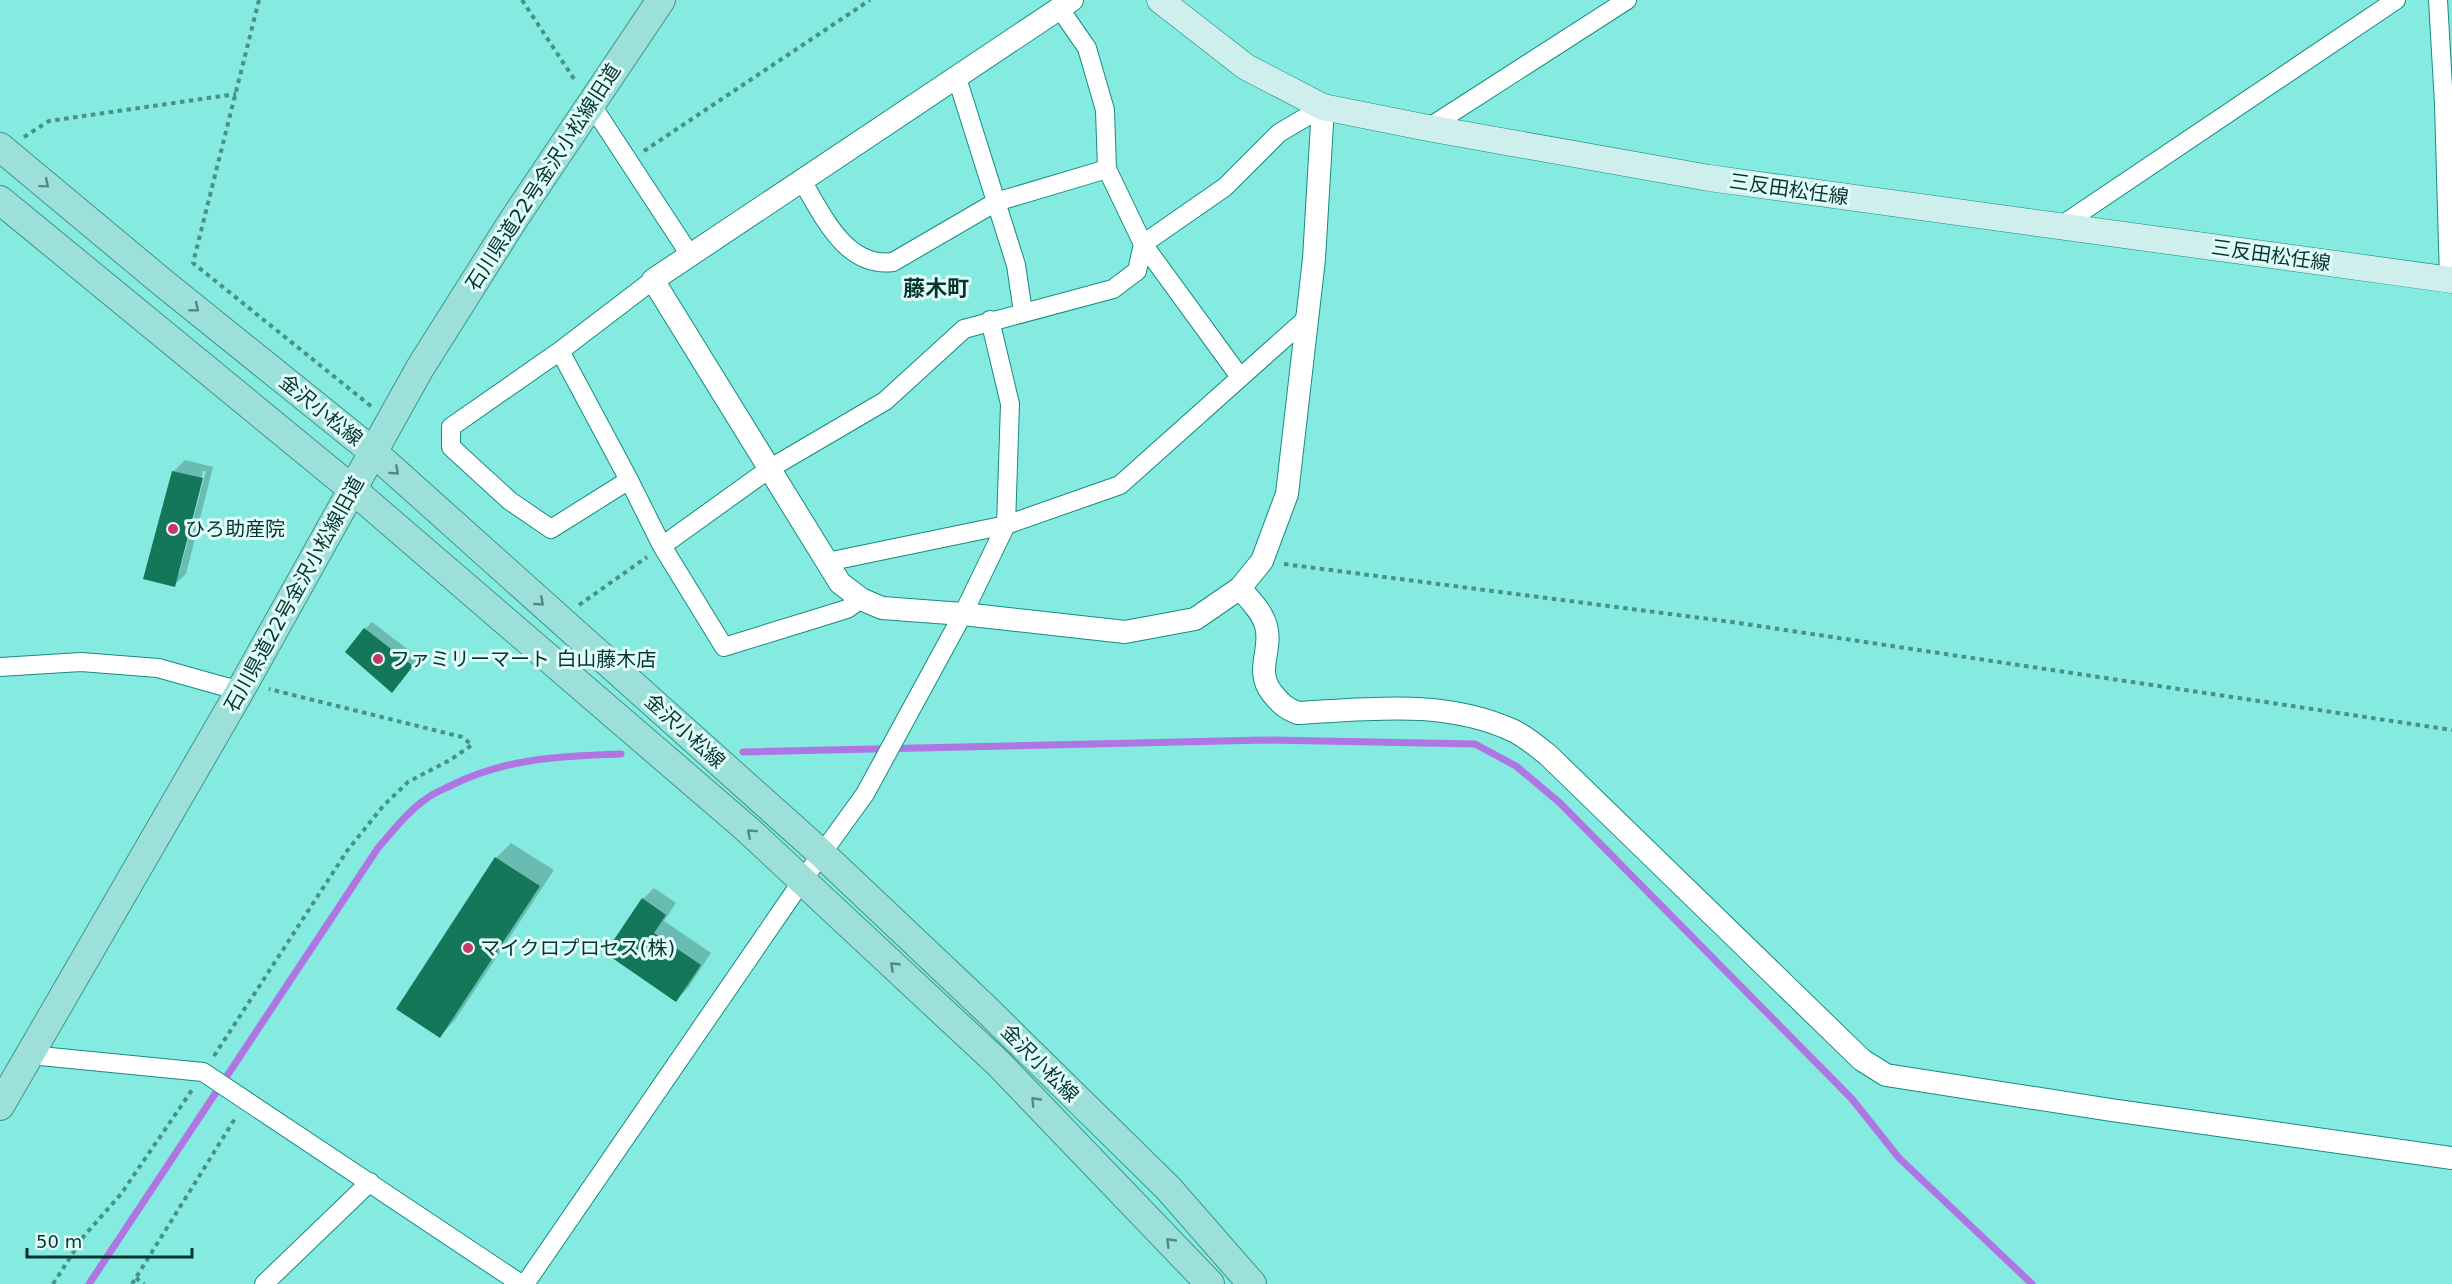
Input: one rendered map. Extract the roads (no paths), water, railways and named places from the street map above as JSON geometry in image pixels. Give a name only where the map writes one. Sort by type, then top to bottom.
[{"type":"main road","name":"石川県道22号金沢小松線旧道","points":[[0,1106],[243,687],[389,422],[499,242],[661,0]]},
{"type":"main road","name":"三反田松任線","points":[[1160,0],[1246,67],[1323,107],[1709,178],[2451,279]]},
{"type":"main road","name":"金沢小松線","points":[[3,149],[162,282],[372,451],[822,854],[987,1010],[1160,1180],[1252,1284]]},
{"type":"main road","name":"金沢小松線","points":[[0,200],[352,489],[747,829],[999,1064],[1210,1284]]},
{"type":"street","points":[[1428,128],[1626,0]]},
{"type":"street","points":[[2059,227],[2396,0]]},
{"type":"street","points":[[2438,0],[2448,104],[2451,279]]},
{"type":"street","points":[[629,480],[551,529],[510,501],[451,447],[451,427],[560,351],[653,280],[1066,4],[1088,48],[1105,110],[1107,169],[1143,244],[1240,377]]},
{"type":"street","points":[[957,78],[1016,265],[1023,312]]},
{"type":"street","points":[[591,104],[690,255]]},
{"type":"street","points":[[662,546],[769,469],[885,401],[963,329],[1113,289],[1137,271],[1143,244],[1225,187],[1279,133],[1323,107]]},
{"type":"street","points":[[653,280],[840,583],[861,599],[882,608],[963,614],[1125,632],[1195,619],[1239,588],[1262,561],[1287,494],[1314,259],[1323,107]]},
{"type":"street","points":[[802,181],[840,242],[865,258],[883,263],[894,262],[996,202],[1107,169]]},
{"type":"street","points":[[827,562],[1006,525],[1120,485],[1307,318]]},
{"type":"street","points":[[30,1054],[203,1072],[523,1284],[802,881],[865,794],[963,614],[1006,525],[1010,404],[990,320]]},
{"type":"street","points":[[560,351],[662,546],[724,647],[847,609],[861,599]]},
{"type":"street","points":[[1239,588],[1256,608],[1266,627],[1263,675],[1268,687],[1286,709],[1298,713],[1438,709],[1477,717],[1516,732],[1548,755],[1862,1060],[1886,1075],[2123,1112],[2452,1158]]},
{"type":"street","points":[[0,667],[81,662],[158,668],[243,687]]},
{"type":"street","points":[[264,1284],[370,1182]]},
{"type":"waterway","points":[[743,752],[1265,740],[1475,744],[1516,766],[1560,803],[1852,1099],[1899,1158],[2032,1284]]},
{"type":"waterway","points":[[89,1284],[378,848],[406,816],[435,793],[491,769],[534,760],[621,754]]},
{"type":"place","name":"ひろ助産院","points":[[173,529]]},
{"type":"place","name":"ファミリーマート 白山藤木店","points":[[378,659]]},
{"type":"place","name":"マイクロプロセス(株)","points":[[468,948]]},
{"type":"district","name":"藤木町","points":[[936,288]]}]
